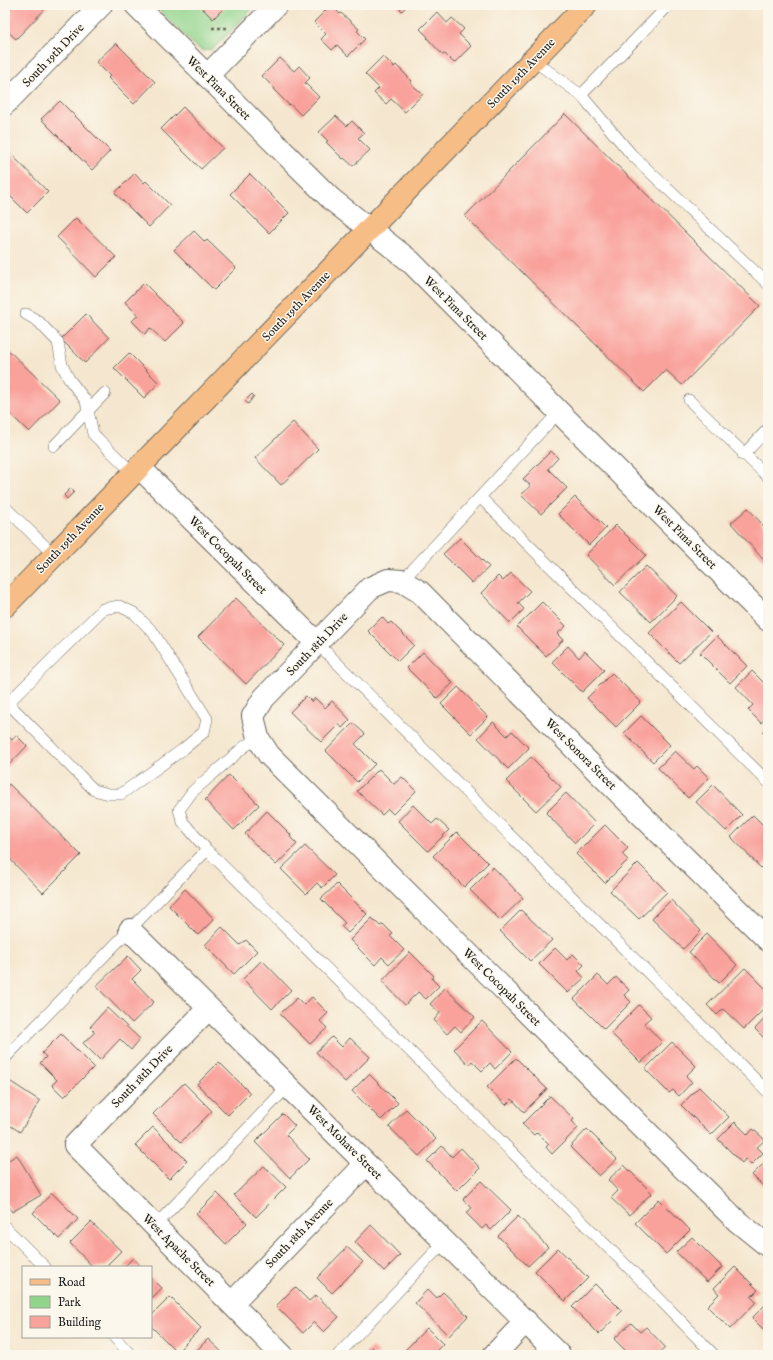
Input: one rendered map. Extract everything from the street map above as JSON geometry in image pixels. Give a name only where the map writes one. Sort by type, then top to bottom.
[{"type":"main road","name":"South 19th Avenue","points":[[5,606],[586,5]]},
{"type":"street","name":"South 19th Drive","points":[[5,104],[101,5]]},
{"type":"street","name":"West Pima Street","points":[[136,5],[331,199],[410,261],[768,620]]},
{"type":"street","points":[[207,76],[276,5]]},
{"type":"street","name":"West Cocopah Street","points":[[136,470],[317,643]]},
{"type":"street","name":"South 18th Drive","points":[[253,716],[264,698],[370,588],[395,581]]},
{"type":"street","name":"West Sonora Street","points":[[395,581],[420,592],[600,774],[768,940]]},
{"type":"street","name":"West Cocopah Street","points":[[253,716],[258,738],[270,754],[655,1140],[737,1221],[768,1246]]},
{"type":"street","name":"West Mohave Street","points":[[130,930],[559,1355]]},
{"type":"street","name":"South 18th Drive","points":[[75,1145],[209,1008]]},
{"type":"street","name":"West Apache Street","points":[[75,1145],[282,1355]]},
{"type":"street","name":"South 18th Avenue","points":[[232,1303],[366,1164]]},
{"type":"street","points":[[494,1355],[526,1322]]},
{"type":"lane","points":[[581,96],[669,5]]},
{"type":"lane","points":[[533,60],[581,96],[631,154],[768,284]]},
{"type":"lane","points":[[26,314],[38,321],[58,342],[62,364],[69,379],[86,401],[93,434],[136,470]]},
{"type":"lane","points":[[54,446],[105,393]]},
{"type":"lane","points":[[689,400],[743,455],[768,477]]},
{"type":"lane","points":[[395,581],[480,497],[559,412]]},
{"type":"lane","points":[[743,455],[768,429]]},
{"type":"lane","points":[[480,497],[768,782]]},
{"type":"lane","points":[[5,507],[54,555]]},
{"type":"lane","points":[[119,606],[134,613],[153,632],[207,719],[204,732],[182,750],[121,794],[109,794],[94,790],[6,702],[103,609],[119,606]]},
{"type":"lane","points":[[317,643],[768,1092]]},
{"type":"lane","points":[[258,738],[245,746],[192,792],[180,810],[183,822],[207,850],[636,1275],[714,1355]]},
{"type":"lane","points":[[5,1058],[207,850]]},
{"type":"lane","points":[[155,1226],[288,1086]]},
{"type":"lane","points":[[5,1227],[44,1266]]},
{"type":"lane","points":[[338,1355],[445,1241]]},
{"type":"lane","points":[[115,1338],[131,1355]]},
{"type":"path","points":[[212,28],[224,27],[230,29]]},
{"type":"green space","points":[[154,5],[256,5],[213,49],[203,51],[195,46]]},
{"type":"building","points":[[14,5],[49,5],[16,39],[5,29],[5,14]]},
{"type":"building","points":[[199,5],[227,5],[213,19]]},
{"type":"building","points":[[331,5],[359,29],[357,31],[365,39],[348,56],[337,45],[332,50],[321,39],[326,34],[314,22]]},
{"type":"building","points":[[396,5],[408,5],[402,11]]},
{"type":"building","points":[[437,12],[447,23],[452,18],[464,29],[459,34],[471,46],[454,63],[445,54],[443,55],[420,29]]},
{"type":"building","points":[[116,43],[155,82],[134,104],[108,78],[110,76],[96,62]]},
{"type":"building","points":[[383,56],[394,67],[396,65],[412,81],[410,83],[423,94],[405,112],[391,99],[386,104],[374,93],[379,88],[365,74]]},
{"type":"building","points":[[280,58],[294,71],[299,66],[310,78],[305,83],[319,97],[301,115],[273,89],[274,88],[262,76]]},
{"type":"building","points":[[60,101],[110,151],[92,170],[41,119]]},
{"type":"building","points":[[183,107],[223,148],[201,169],[161,129]]},
{"type":"building","points":[[565,114],[760,306],[682,385],[666,370],[644,392],[465,216]]},
{"type":"building","points":[[336,116],[347,126],[352,121],[364,133],[358,138],[370,150],[353,166],[344,158],[343,159],[326,142],[328,141],[319,132]]},
{"type":"building","points":[[9,152],[48,192],[27,213],[5,191],[5,156]]},
{"type":"building","points":[[135,173],[144,183],[146,181],[170,205],[149,227],[115,193]]},
{"type":"building","points":[[250,174],[289,213],[269,233],[230,194]]},
{"type":"building","points":[[76,218],[116,257],[96,277],[57,237]]},
{"type":"building","points":[[194,231],[205,242],[207,240],[236,268],[214,290],[174,250]]},
{"type":"building","points":[[144,283],[184,323],[165,342],[150,328],[145,334],[132,321],[138,315],[125,302]]},
{"type":"building","points":[[86,314],[109,338],[85,363],[61,339]]},
{"type":"building","points":[[5,347],[60,400],[29,432],[5,409]]},
{"type":"building","points":[[129,353],[159,383],[144,398],[114,368]]},
{"type":"building","points":[[252,394],[254,396],[248,404],[245,401]]},
{"type":"building","points":[[293,422],[318,449],[281,485],[255,458]]},
{"type":"building","points":[[551,451],[558,458],[548,469],[567,488],[541,514],[521,495],[531,486],[523,479]]},
{"type":"building","points":[[71,488],[74,492],[67,499],[64,495]]},
{"type":"building","points":[[575,497],[606,528],[589,545],[558,514]]},
{"type":"building","points":[[748,508],[768,531],[768,565],[731,523]]},
{"type":"building","points":[[616,525],[646,555],[615,585],[586,555]]},
{"type":"building","points":[[460,538],[489,567],[472,583],[443,554]]},
{"type":"building","points":[[646,566],[677,596],[651,622],[620,592]]},
{"type":"building","points":[[511,573],[530,591],[518,603],[524,609],[510,623],[481,593],[498,576],[503,581]]},
{"type":"building","points":[[236,598],[284,645],[246,684],[198,637]]},
{"type":"building","points":[[542,602],[566,626],[557,634],[563,640],[546,656],[517,627]]},
{"type":"building","points":[[681,602],[711,632],[679,663],[649,633]]},
{"type":"building","points":[[382,617],[388,624],[391,622],[414,645],[398,661],[368,631]]},
{"type":"building","points":[[717,636],[747,666],[730,683],[700,653]]},
{"type":"building","points":[[568,646],[579,658],[585,651],[604,670],[582,692],[552,662]]},
{"type":"building","points":[[423,652],[453,683],[437,698],[407,668]]},
{"type":"building","points":[[752,671],[768,687],[768,716],[761,723],[748,710],[753,705],[736,687]]},
{"type":"building","points":[[612,673],[641,702],[616,727],[587,698]]},
{"type":"building","points":[[458,687],[488,717],[471,734],[441,704]]},
{"type":"building","points":[[306,696],[312,702],[315,698],[325,708],[332,701],[350,720],[342,728],[339,724],[321,742],[290,712]]},
{"type":"building","points":[[641,716],[670,745],[653,762],[624,733]]},
{"type":"building","points":[[493,722],[507,736],[512,731],[529,748],[508,769],[478,738]]},
{"type":"building","points":[[353,723],[365,734],[355,744],[375,764],[357,782],[326,751]]},
{"type":"building","points":[[768,728],[768,737],[763,732]]},
{"type":"building","points":[[5,733],[12,740],[16,735],[27,746],[5,769]]},
{"type":"building","points":[[675,751],[694,769],[697,766],[709,778],[688,798],[658,768]]},
{"type":"building","points":[[531,757],[561,787],[536,811],[506,781]]},
{"type":"building","points":[[379,769],[394,784],[402,777],[416,791],[393,814],[388,809],[382,815],[357,791]]},
{"type":"building","points":[[229,775],[259,805],[234,830],[205,800]]},
{"type":"building","points":[[9,784],[81,855],[43,893],[5,854],[5,789]]},
{"type":"building","points":[[713,785],[742,815],[726,831],[696,802]]},
{"type":"building","points":[[566,793],[595,823],[575,843],[546,813]]},
{"type":"building","points":[[413,805],[432,824],[437,819],[449,830],[428,851],[398,821]]},
{"type":"building","points":[[267,811],[291,835],[290,837],[297,844],[276,865],[245,834]]},
{"type":"building","points":[[753,815],[768,830],[768,861],[761,868],[731,837]]},
{"type":"building","points":[[605,825],[628,848],[622,854],[628,860],[605,883],[576,854]]},
{"type":"building","points":[[457,832],[488,863],[464,887],[433,856]]},
{"type":"building","points":[[305,846],[335,875],[322,888],[317,883],[306,894],[281,869]]},
{"type":"building","points":[[638,863],[667,892],[639,919],[610,891]]},
{"type":"building","points":[[493,867],[523,898],[500,920],[470,890]]},
{"type":"building","points":[[337,884],[367,914],[348,933],[341,926],[345,923],[321,899]]},
{"type":"building","points":[[185,889],[214,919],[198,935],[169,906]]},
{"type":"building","points":[[671,900],[701,931],[683,949],[652,919]]},
{"type":"building","points":[[521,910],[552,940],[530,961],[500,931]]},
{"type":"building","points":[[372,918],[380,926],[383,924],[393,934],[390,936],[404,950],[389,964],[382,957],[375,965],[350,940]]},
{"type":"building","points":[[222,927],[240,945],[246,940],[257,951],[234,974],[205,945]]},
{"type":"building","points":[[707,934],[737,965],[719,983],[689,952]]},
{"type":"building","points":[[555,948],[567,960],[573,954],[584,965],[578,971],[584,978],[568,993],[539,964]]},
{"type":"building","points":[[410,952],[434,976],[432,979],[439,986],[426,999],[418,992],[405,1005],[382,981]]},
{"type":"building","points":[[128,956],[141,970],[132,979],[154,1002],[132,1023],[96,986]]},
{"type":"building","points":[[262,960],[291,990],[272,1009],[243,979]]},
{"type":"building","points":[[745,968],[768,991],[768,1005],[744,1029],[723,1009],[717,1015],[707,1005]]},
{"type":"building","points":[[598,975],[608,985],[616,977],[629,990],[624,995],[631,1002],[604,1029],[574,999]]},
{"type":"building","points":[[445,988],[475,1017],[461,1032],[455,1026],[447,1034],[434,1020],[440,1013],[430,1004]]},
{"type":"building","points":[[312,997],[328,1013],[320,1021],[327,1028],[310,1044],[280,1014],[297,998],[304,1005]]},
{"type":"building","points":[[639,1005],[651,1017],[644,1023],[662,1042],[641,1063],[611,1033]]},
{"type":"building","points":[[107,1008],[140,1039],[131,1050],[120,1039],[100,1060],[83,1043],[95,1032],[90,1027]]},
{"type":"building","points":[[768,1015],[768,1042],[755,1029]]},
{"type":"building","points":[[482,1021],[512,1052],[495,1069],[490,1063],[482,1071],[472,1061],[469,1065],[454,1049]]},
{"type":"building","points":[[61,1034],[94,1067],[64,1097],[52,1085],[57,1080],[40,1063],[46,1057],[42,1053]]},
{"type":"building","points":[[332,1037],[342,1047],[350,1038],[370,1057],[345,1082],[316,1052]]},
{"type":"building","points":[[672,1042],[696,1066],[686,1076],[692,1082],[679,1096],[673,1090],[669,1093],[645,1069]]},
{"type":"building","points":[[516,1058],[547,1089],[524,1112],[512,1099],[506,1105],[487,1087]]},
{"type":"building","points":[[219,1062],[250,1093],[228,1115],[197,1084]]},
{"type":"building","points":[[369,1074],[398,1103],[381,1120],[352,1091]]},
{"type":"building","points":[[8,1080],[40,1101],[20,1132],[5,1122],[5,1085]]},
{"type":"building","points":[[184,1083],[212,1111],[181,1142],[153,1114]]},
{"type":"building","points":[[699,1087],[729,1117],[711,1135],[681,1105]]},
{"type":"building","points":[[550,1096],[574,1119],[572,1121],[578,1128],[552,1154],[546,1147],[549,1144],[537,1132],[534,1135],[522,1124]]},
{"type":"building","points":[[406,1109],[436,1139],[419,1156],[389,1127]]},
{"type":"building","points":[[283,1114],[295,1126],[286,1135],[309,1159],[290,1178],[255,1142]]},
{"type":"building","points":[[735,1122],[748,1135],[753,1129],[765,1140],[757,1147],[763,1153],[751,1165],[745,1159],[742,1163],[718,1139]]},
{"type":"building","points":[[153,1127],[187,1161],[169,1179],[135,1145]]},
{"type":"building","points":[[587,1129],[617,1159],[599,1176],[570,1147]]},
{"type":"building","points":[[442,1146],[452,1157],[461,1148],[480,1168],[457,1191],[427,1161]]},
{"type":"building","points":[[17,1155],[41,1195],[12,1212],[5,1201],[5,1162]]},
{"type":"building","points":[[768,1159],[768,1191],[752,1175]]},
{"type":"building","points":[[624,1165],[652,1193],[629,1215],[611,1198],[618,1191],[608,1180]]},
{"type":"building","points":[[264,1166],[286,1187],[256,1217],[234,1195]]},
{"type":"building","points":[[481,1181],[511,1210],[491,1230],[486,1225],[482,1229],[466,1213],[472,1208],[463,1199]]},
{"type":"building","points":[[52,1193],[78,1219],[59,1239],[33,1213]]},
{"type":"building","points":[[217,1193],[247,1223],[226,1244],[196,1214]]},
{"type":"building","points":[[659,1199],[690,1230],[666,1254],[635,1223]]},
{"type":"building","points":[[518,1216],[548,1247],[528,1266],[498,1236]]},
{"type":"building","points":[[91,1222],[121,1251],[106,1266],[92,1266],[70,1243]]},
{"type":"building","points":[[371,1225],[400,1255],[384,1271],[355,1242]]},
{"type":"building","points":[[692,1237],[722,1267],[707,1282],[676,1252]]},
{"type":"building","points":[[347,1247],[363,1262],[332,1293],[317,1278]]},
{"type":"building","points":[[558,1248],[588,1278],[565,1301],[535,1271]]},
{"type":"building","points":[[133,1258],[140,1266],[125,1266]]},
{"type":"building","points":[[735,1267],[758,1290],[751,1297],[756,1302],[730,1329],[707,1306],[719,1294],[714,1288]]},
{"type":"building","points":[[152,1278],[162,1288],[152,1298]]},
{"type":"building","points":[[595,1284],[622,1311],[599,1334],[572,1307]]},
{"type":"building","points":[[295,1287],[309,1301],[316,1295],[339,1317],[324,1332],[314,1322],[303,1333],[276,1306]]},
{"type":"building","points":[[428,1289],[437,1298],[443,1292],[468,1316],[449,1336],[415,1303]]},
{"type":"building","points":[[170,1297],[201,1328],[177,1352],[152,1327],[152,1315]]},
{"type":"building","points":[[768,1302],[768,1334],[752,1318]]},
{"type":"building","points":[[631,1323],[640,1332],[646,1327],[665,1347],[656,1355],[630,1355],[614,1339]]},
{"type":"building","points":[[427,1328],[443,1344],[432,1355],[400,1355]]},
{"type":"building","points":[[208,1339],[225,1355],[192,1355]]},
{"type":"building","points":[[372,1347],[379,1355],[364,1355]]}]
